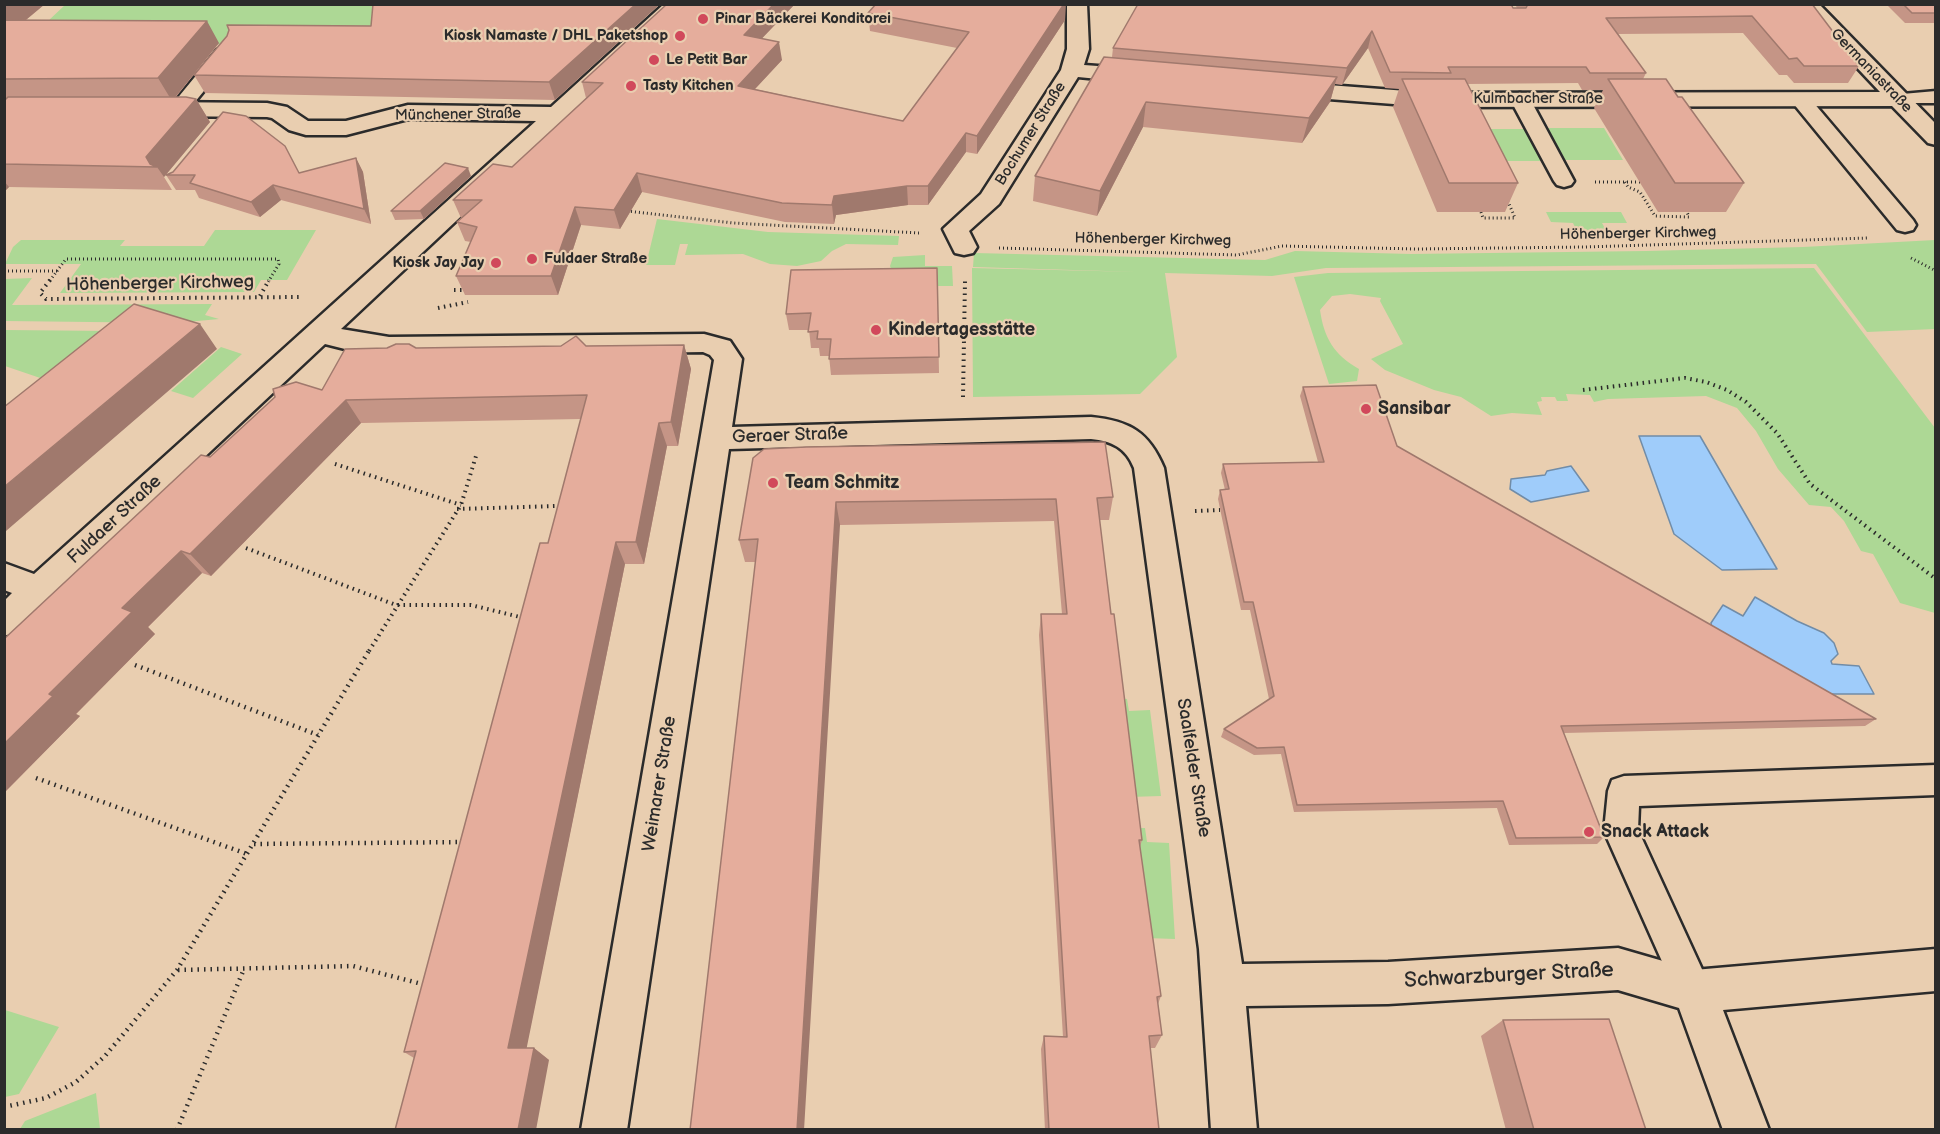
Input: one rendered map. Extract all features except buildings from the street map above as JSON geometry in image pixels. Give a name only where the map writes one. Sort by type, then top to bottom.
[{"type":"street","name":"Fuldaer Straße","points":[[4,622],[360,298],[677,4]]},
{"type":"street","name":"Bochumer Straße","points":[[964,248],[956,229],[990,199],[1072,70],[1078,49],[1077,4]]},
{"type":"street","name":"Germaniastraße","points":[[1807,4],[1935,138]]},
{"type":"street","points":[[1072,70],[1162,78]]},
{"type":"street","name":"Kulmbacher Straße","points":[[1267,87],[1394,99],[1898,99]]},
{"type":"street","name":"Münchener Straße","points":[[134,109],[279,112],[297,125],[306,128],[346,128],[408,112],[559,114]]},
{"type":"street","name":"Geraer Straße","points":[[321,333],[353,342],[389,347],[713,344],[725,353],[728,359],[716,438],[963,430],[1091,428],[1107,430]]},
{"type":"street","name":"Saalfelder Straße","points":[[1107,430],[1137,445],[1149,468],[1224,985],[1234,1130]]},
{"type":"street","name":"Weimarer Straße","points":[[604,1130],[716,438]]},
{"type":"street","points":[[4,576],[40,590]]},
{"type":"street","name":"Schwarzburger Straße","points":[[1224,985],[1388,983],[1618,969],[1694,991],[1935,970]]},
{"type":"street","points":[[1694,991],[1746,1130]]},
{"type":"lane","points":[[178,110],[228,49]]},
{"type":"lane","points":[[1898,99],[1935,97]]},
{"type":"lane","points":[[1520,99],[1564,182]]},
{"type":"lane","points":[[1800,99],[1905,225]]},
{"type":"lane","points":[[218,128],[232,110]]},
{"type":"lane","points":[[1694,991],[1621,831],[1624,792],[1935,780]]},
{"type":"path","points":[[1564,182],[1640,182]]},
{"type":"path","points":[[1625,182],[1628,187],[1640,192],[1655,216],[1689,217],[1687,212]]},
{"type":"path","points":[[1480,212],[1483,218],[1515,218],[1504,194]]},
{"type":"path","name":"Höhenberger Kirchweg","points":[[622,210],[733,223],[922,233],[964,248],[1237,255],[1282,246],[1416,249],[1574,247],[1877,238]]},
{"type":"path","points":[[963,430],[964,248]]},
{"type":"path","points":[[57,271],[66,259],[278,259],[279,264],[259,297]]},
{"type":"path","name":"Höhenberger Kirchweg","points":[[4,271],[57,271]]},
{"type":"path","name":"Höhenberger Kirchweg","points":[[57,271],[40,293],[42,297],[56,299],[312,296],[326,289],[360,298]]},
{"type":"path","points":[[454,290],[477,290]]},
{"type":"path","points":[[434,310],[468,302]]},
{"type":"path","points":[[1583,390],[1685,378],[1706,382],[1727,390],[1746,402],[1777,433],[1810,484],[1935,579]]},
{"type":"path","points":[[4,1107],[46,1098],[76,1082],[105,1056],[177,970],[396,605],[460,505],[476,456]]},
{"type":"path","points":[[335,464],[460,505]]},
{"type":"path","points":[[456,509],[557,506]]},
{"type":"path","points":[[1193,511],[1220,510]]},
{"type":"path","points":[[246,548],[396,605],[471,604],[520,616]]},
{"type":"path","points":[[135,665],[318,735]]},
{"type":"path","points":[[36,778],[247,854]]},
{"type":"path","points":[[253,844],[466,842]]},
{"type":"path","points":[[177,970],[353,966],[418,983]]},
{"type":"path","points":[[177,1130],[244,969]]},
{"type":"green space","points":[[65,5],[465,5],[385,46],[79,43],[13,54]]},
{"type":"green space","points":[[1548,128],[1604,128],[1623,160],[1565,160]]},
{"type":"green space","points":[[1468,129],[1524,129],[1541,161],[1483,161]]},
{"type":"green space","points":[[1546,212],[1621,212],[1627,223],[1602,223],[1610,237],[1580,237],[1573,223],[1551,222]]},
{"type":"green space","points":[[657,219],[768,232],[899,236],[898,245],[846,244],[832,251],[821,261],[797,266],[770,264],[743,254],[685,255],[688,244],[680,244],[675,265],[646,265]]},
{"type":"green space","points":[[215,230],[316,230],[287,280],[261,280],[254,292],[60,293],[81,264],[5,264],[13,247],[21,240],[125,240],[120,246],[204,246]]},
{"type":"green space","points":[[1935,240],[1935,329],[1867,332],[1816,264],[1326,268],[1272,276],[1165,273],[1177,357],[1140,394],[973,397],[972,268],[1139,272],[973,267],[974,253],[1265,260],[1295,251],[1411,254],[1646,251],[1803,247]]},
{"type":"green space","points":[[925,255],[925,266],[952,266],[953,286],[938,286],[892,271],[890,266],[893,257]]},
{"type":"green space","points":[[1814,268],[1935,428],[1935,613],[1900,603],[1873,554],[1861,551],[1844,521],[1831,507],[1809,505],[1778,469],[1756,431],[1737,408],[1706,396],[1608,399],[1594,402],[1590,395],[1566,394],[1568,401],[1557,401],[1555,397],[1541,397],[1542,401],[1537,402],[1542,415],[1512,413],[1491,416],[1461,397],[1434,390],[1385,370],[1371,359],[1403,344],[1380,301],[1381,298],[1350,294],[1332,296],[1320,310],[1324,329],[1332,345],[1343,358],[1359,369],[1357,381],[1329,384],[1294,277],[1328,273]]},
{"type":"green space","points":[[32,278],[12,305],[212,304],[205,315],[219,319],[176,323],[5,321],[5,279]]},
{"type":"green space","points":[[5,330],[111,331],[49,381],[5,366]]},
{"type":"green space","points":[[221,347],[242,354],[193,398],[171,391]]},
{"type":"green space","points":[[1118,698],[1127,699],[1129,711],[1150,710],[1161,796],[1129,797]]},
{"type":"green space","points":[[1133,828],[1145,828],[1147,842],[1169,843],[1175,939],[1146,938]]},
{"type":"green space","points":[[5,1010],[59,1027],[19,1094],[5,1097]]},
{"type":"green space","points":[[96,1093],[100,1129],[20,1129],[25,1121]]},
{"type":"water","points":[[1639,436],[1700,436],[1777,569],[1722,570],[1674,534]]},
{"type":"water","points":[[1571,466],[1589,491],[1531,502],[1510,489],[1511,479],[1545,475],[1547,471]]},
{"type":"water","points":[[1755,597],[1797,621],[1824,633],[1834,643],[1838,654],[1831,661],[1832,664],[1859,666],[1874,694],[1808,694],[1712,628],[1711,623],[1723,605],[1743,616]]},
{"type":"place","name":"Pinar Bäckerei Konditorei","points":[[703,19]]},
{"type":"place","name":"Kiosk Namaste / DHL Paketshop","points":[[680,36]]},
{"type":"place","name":"Le Petit Bar","points":[[654,60]]},
{"type":"place","name":"Tasty Kitchen","points":[[631,86]]},
{"type":"place","name":"Fuldaer Straße","points":[[532,259]]},
{"type":"place","name":"Kiosk Jay Jay","points":[[496,263]]},
{"type":"place","name":"Kindertagesstätte","points":[[876,330]]},
{"type":"place","name":"Sansibar","points":[[1366,409]]},
{"type":"place","name":"Team Schmitz","points":[[773,483]]},
{"type":"place","name":"Snack Attack","points":[[1589,832]]}]
